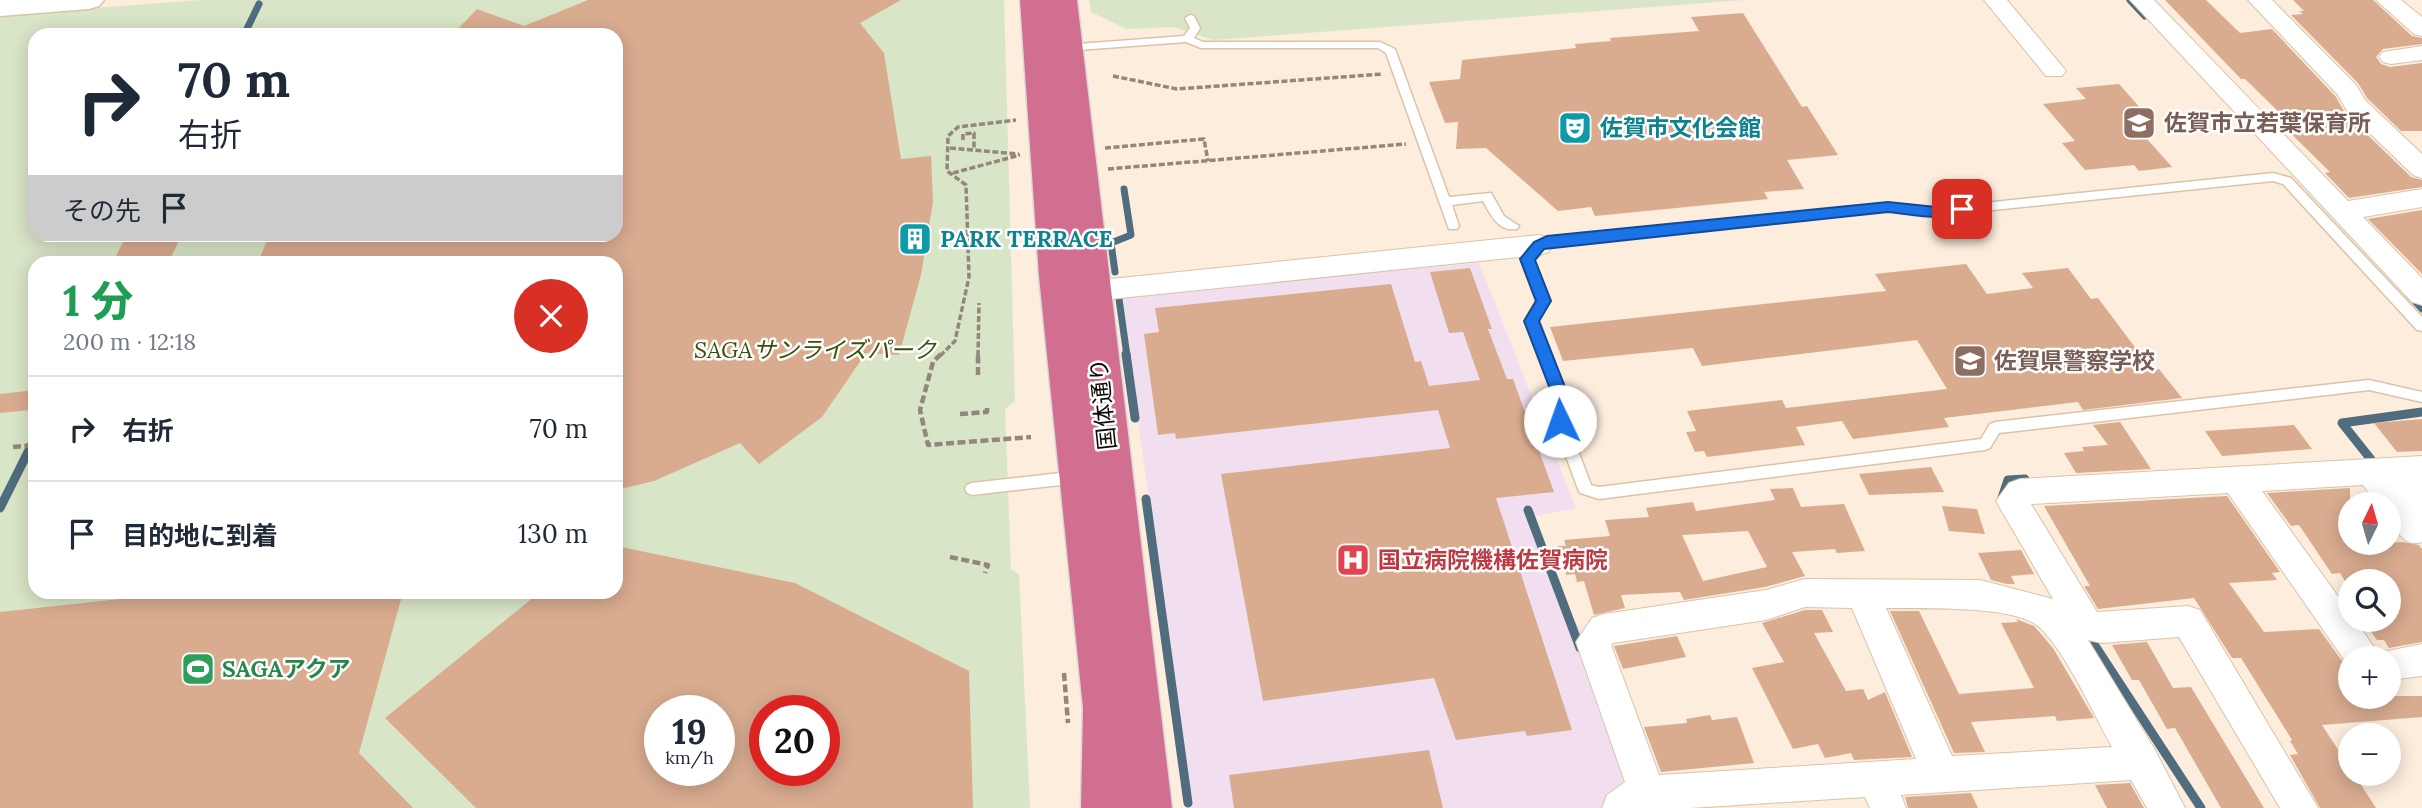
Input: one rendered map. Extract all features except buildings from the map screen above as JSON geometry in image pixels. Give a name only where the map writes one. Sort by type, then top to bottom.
[{"type":"highway","name":"国体通り","points":[[1035,0],[1053,48],[1091,291],[1148,808]]},
{"type":"highway","name":"国体通り","points":[[1062,0],[1053,48],[1058,276],[1106,708],[1105,808]]},
{"type":"street","points":[[0,7],[89,0]]},
{"type":"street","points":[[1995,0],[2054,71]]},
{"type":"street","points":[[2141,0],[2422,295]]},
{"type":"street","points":[[2259,0],[2347,90],[2356,105],[2422,169]]},
{"type":"street","points":[[2387,0],[2422,29]]},
{"type":"street","points":[[2392,57],[2422,53]]},
{"type":"street","points":[[2322,65],[2352,61]]},
{"type":"street","points":[[2341,211],[2422,198]]},
{"type":"street","points":[[1091,291],[1539,245]]},
{"type":"street","points":[[2167,808],[2012,501],[2020,492],[2395,470],[2419,516]]},
{"type":"street","points":[[2236,480],[2354,646]]},
{"type":"street","points":[[2142,762],[1941,774],[1881,793],[1634,800],[1593,642],[1604,629],[1766,605],[1805,593],[1980,595],[2043,610],[2074,626],[2102,628],[2188,621],[2300,808]]},
{"type":"street","points":[[1863,594],[1941,774]]},
{"type":"street","points":[[2401,663],[2422,660]]},
{"type":"lane","points":[[1187,38],[1195,28],[1190,18]]},
{"type":"lane","points":[[1053,48],[1187,38],[1201,45],[1380,45],[1391,51],[1396,73],[1453,226]]},
{"type":"lane","points":[[2422,326],[2287,181],[2273,177],[1936,212],[1888,207],[1547,242],[1539,245],[1527,259],[1543,301],[1532,321],[1563,402],[1560,421],[1585,489],[1599,493],[1985,444],[1996,428],[2370,385],[2422,397]]},
{"type":"lane","points":[[1444,202],[1487,196],[1499,219],[1513,226]]},
{"type":"lane","points":[[971,489],[1080,477]]},
{"type":"path","points":[[1113,76],[1177,89],[1396,73]]},
{"type":"path","points":[[1016,120],[958,127],[948,136],[947,171],[966,185],[969,277],[956,341],[933,362],[920,410],[928,445],[1031,437]]},
{"type":"path","points":[[963,140],[963,134],[974,133],[974,150]]},
{"type":"path","points":[[1106,170],[1408,144]]},
{"type":"path","points":[[950,148],[1023,155]]},
{"type":"path","points":[[953,173],[971,168]]},
{"type":"path","points":[[978,375],[979,303]]},
{"type":"path","points":[[960,414],[987,412],[987,405]]},
{"type":"path","points":[[13,447],[28,446]]},
{"type":"path","points":[[950,557],[988,565],[985,573]]},
{"type":"shaded area","name":"国立病院機構佐賀病院","points":[[1479,263],[1576,508],[1535,516],[1563,604],[1588,640],[1640,788],[1608,808],[1191,808],[1121,296]]},
{"type":"green space","name":"SAGAサンライズパーク","points":[[201,0],[1004,0],[1015,401],[1005,409],[1011,569],[1019,574],[1030,808],[0,808],[0,15]]},
{"type":"green space","points":[[1089,0],[1744,0],[1213,40],[1174,27],[1127,29],[1091,12]]},
{"type":"waterway","points":[[2130,0],[2145,16]]},
{"type":"waterway","points":[[247,28],[259,4]]},
{"type":"waterway","points":[[1115,272],[1111,243],[1131,235],[1124,189]]},
{"type":"waterway","points":[[2411,297],[2422,309]]},
{"type":"waterway","points":[[1119,299],[1127,356]]},
{"type":"waterway","points":[[1126,354],[1135,418]]},
{"type":"waterway","points":[[2377,467],[2342,423],[2422,412]]},
{"type":"waterway","points":[[0,508],[28,452]]},
{"type":"waterway","points":[[2002,498],[2008,480],[2025,479]]},
{"type":"waterway","points":[[1146,499],[1188,803]]},
{"type":"waterway","points":[[1528,510],[1580,648]]},
{"type":"waterway","points":[[2086,632],[2201,808]]},
{"type":"place","name":"佐賀市立若葉保育所","points":[[2139,123]]},
{"type":"place","name":"佐賀市文化会館","points":[[1575,128]]},
{"type":"place","name":"PARK TERRACE","points":[[915,239]]},
{"type":"place","name":"佐賀県警察学校","points":[[1970,361]]},
{"type":"place","name":"国立病院機構佐賀病院","points":[[1353,560]]},
{"type":"place","name":"SAGAアクア","points":[[198,669]]},
{"type":"route","points":[[1560,421],[1563,402],[1532,321],[1543,301],[1527,259],[1539,245],[1547,242],[1888,207],[1936,212],[1962,209]]}]
